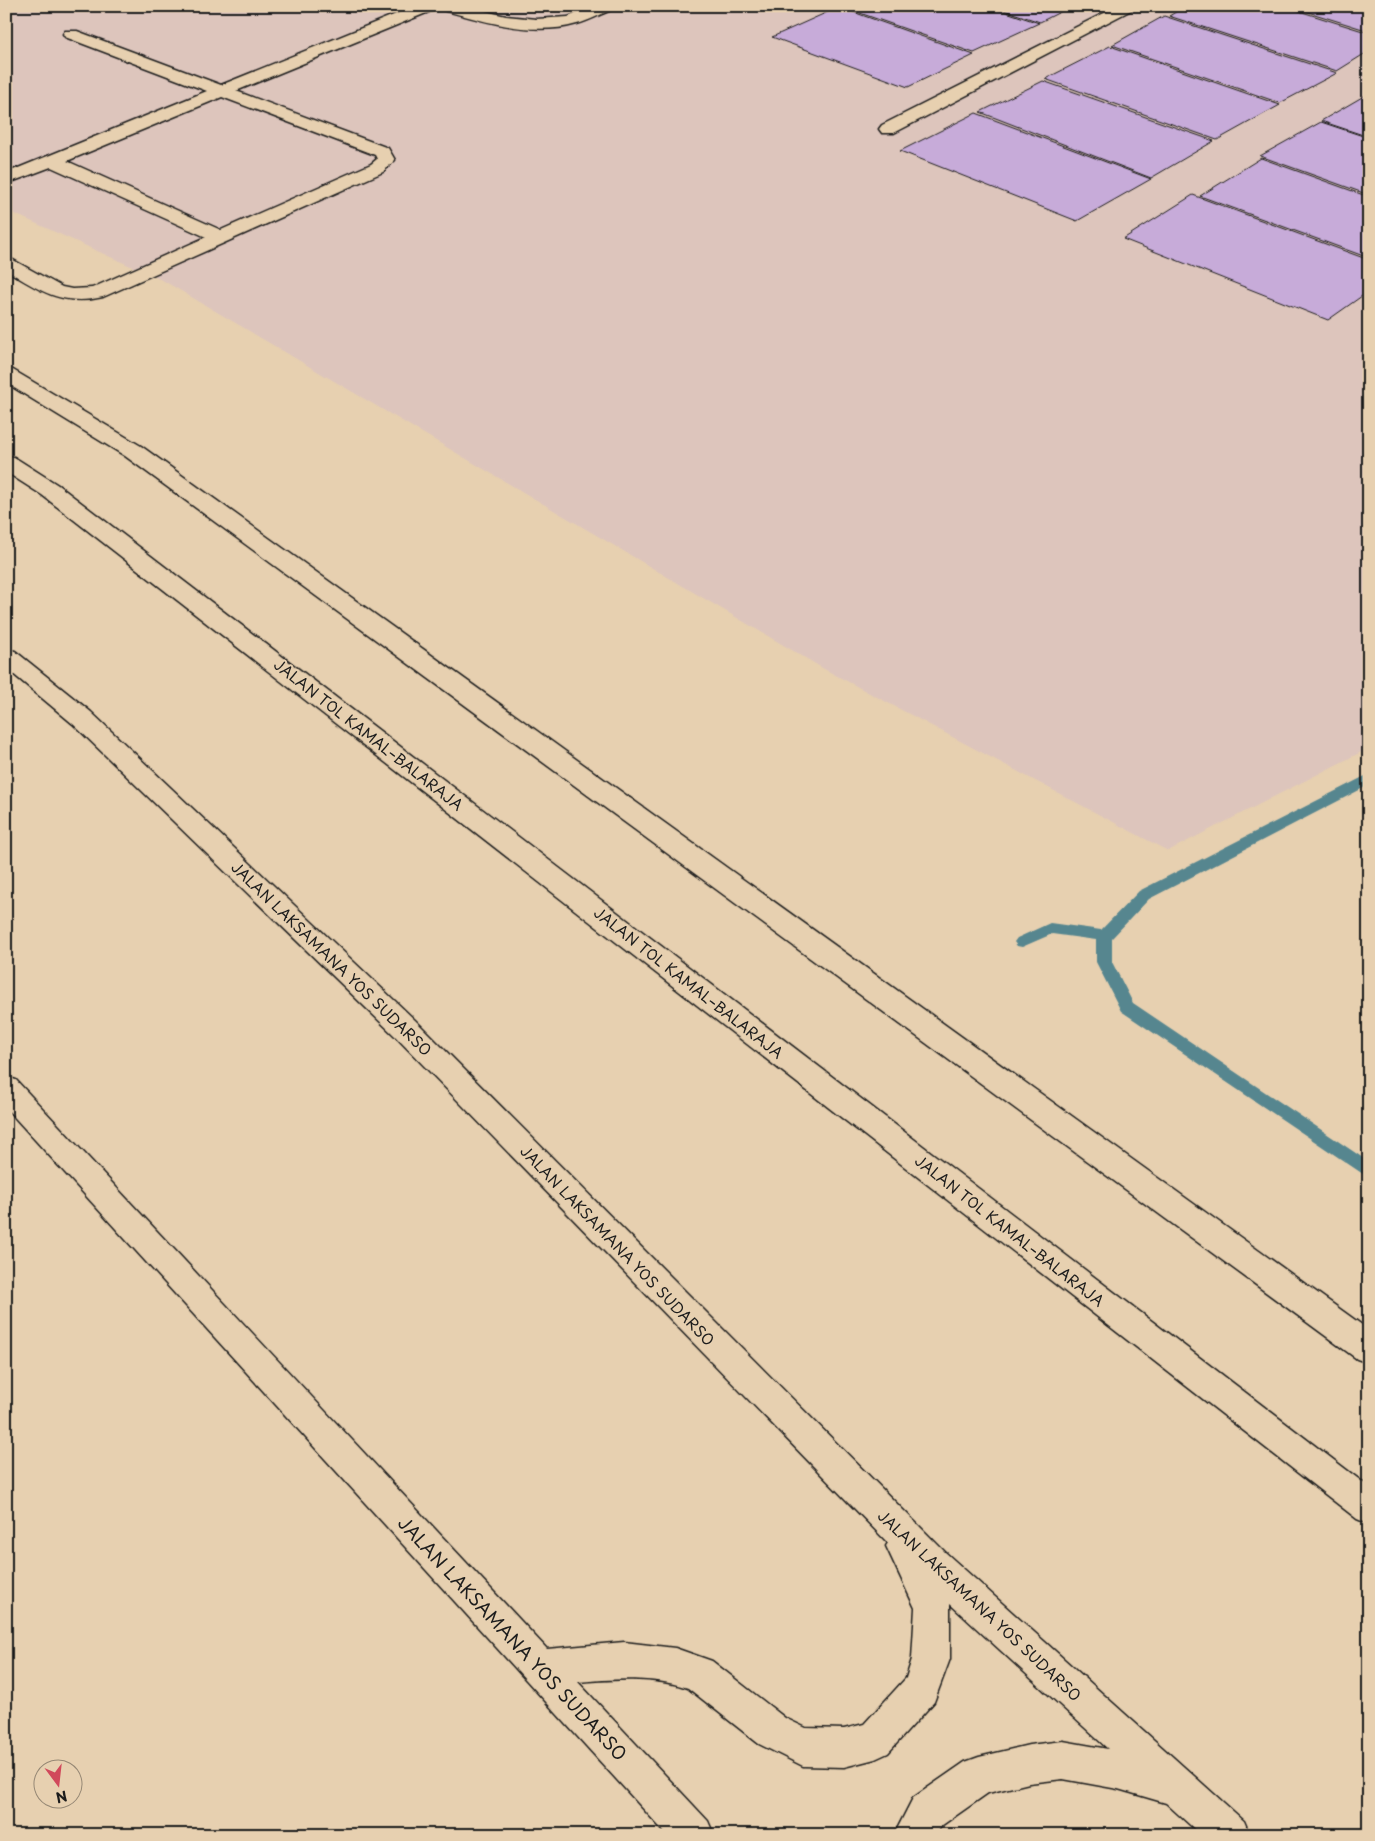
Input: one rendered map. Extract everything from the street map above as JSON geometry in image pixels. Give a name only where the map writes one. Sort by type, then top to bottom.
[{"type":"main road","points":[[6,179],[430,6]]},
{"type":"main road","points":[[445,6],[506,22],[536,24],[569,22],[607,6]]},
{"type":"main road","points":[[888,129],[1131,6]]},
{"type":"main road","points":[[6,262],[55,291],[72,295],[96,293],[377,168],[386,160],[382,152],[71,34]]},
{"type":"main road","points":[[53,161],[221,237]]},
{"type":"main road","points":[[6,374],[133,451],[1369,1349]]},
{"type":"main road","name":"JALAN TOL KAMAL–BALARAJA","points":[[6,462],[50,490],[352,721],[1369,1508]]},
{"type":"main road","name":"JALAN LAKSAMANA YOS SUDARSO","points":[[6,656],[82,718],[398,1021],[932,1564],[1230,1835]]},
{"type":"main road","name":"JALAN LAKSAMANA YOS SUDARSO","points":[[6,1088],[694,1835]]},
{"type":"main road","points":[[540,1667],[624,1660],[675,1666],[699,1674],[772,1731],[803,1747],[844,1748],[875,1740],[921,1689],[930,1659],[933,1607],[896,1528]]},
{"type":"main road","points":[[914,1835],[927,1812],[979,1776],[1029,1764],[1064,1760],[1118,1770],[1177,1787]]},
{"type":"shaded area","points":[[6,6],[1369,6],[1369,748],[1168,851],[824,669],[164,281],[6,210]]},
{"type":"building","points":[[840,6],[988,6],[1039,23],[974,53]]},
{"type":"building","points":[[992,6],[1072,6],[1040,22]]},
{"type":"building","points":[[1186,6],[1283,6],[1369,33],[1369,51],[1337,71],[1169,16]]},
{"type":"building","points":[[1289,6],[1369,6],[1369,31]]},
{"type":"building","points":[[839,7],[974,55],[908,87],[772,37]]},
{"type":"building","points":[[1164,16],[1337,73],[1280,103],[1112,45]]},
{"type":"building","points":[[1110,46],[1280,105],[1217,140],[1045,79]]},
{"type":"building","points":[[1043,81],[1214,141],[1151,178],[980,112]]},
{"type":"building","points":[[1369,93],[1369,137],[1321,121]]},
{"type":"building","points":[[976,113],[1151,179],[1077,221],[900,151]]},
{"type":"building","points":[[1321,122],[1369,138],[1369,195],[1260,156]]},
{"type":"building","points":[[1261,158],[1369,197],[1369,258],[1200,196]]},
{"type":"building","points":[[1193,195],[1369,260],[1369,291],[1328,320],[1123,239]]},
{"type":"waterway","points":[[1104,936],[1144,895],[1369,779]]},
{"type":"waterway","points":[[1022,942],[1050,928],[1104,936]]},
{"type":"waterway","points":[[1104,936],[1104,962],[1127,1007],[1369,1171]]}]
